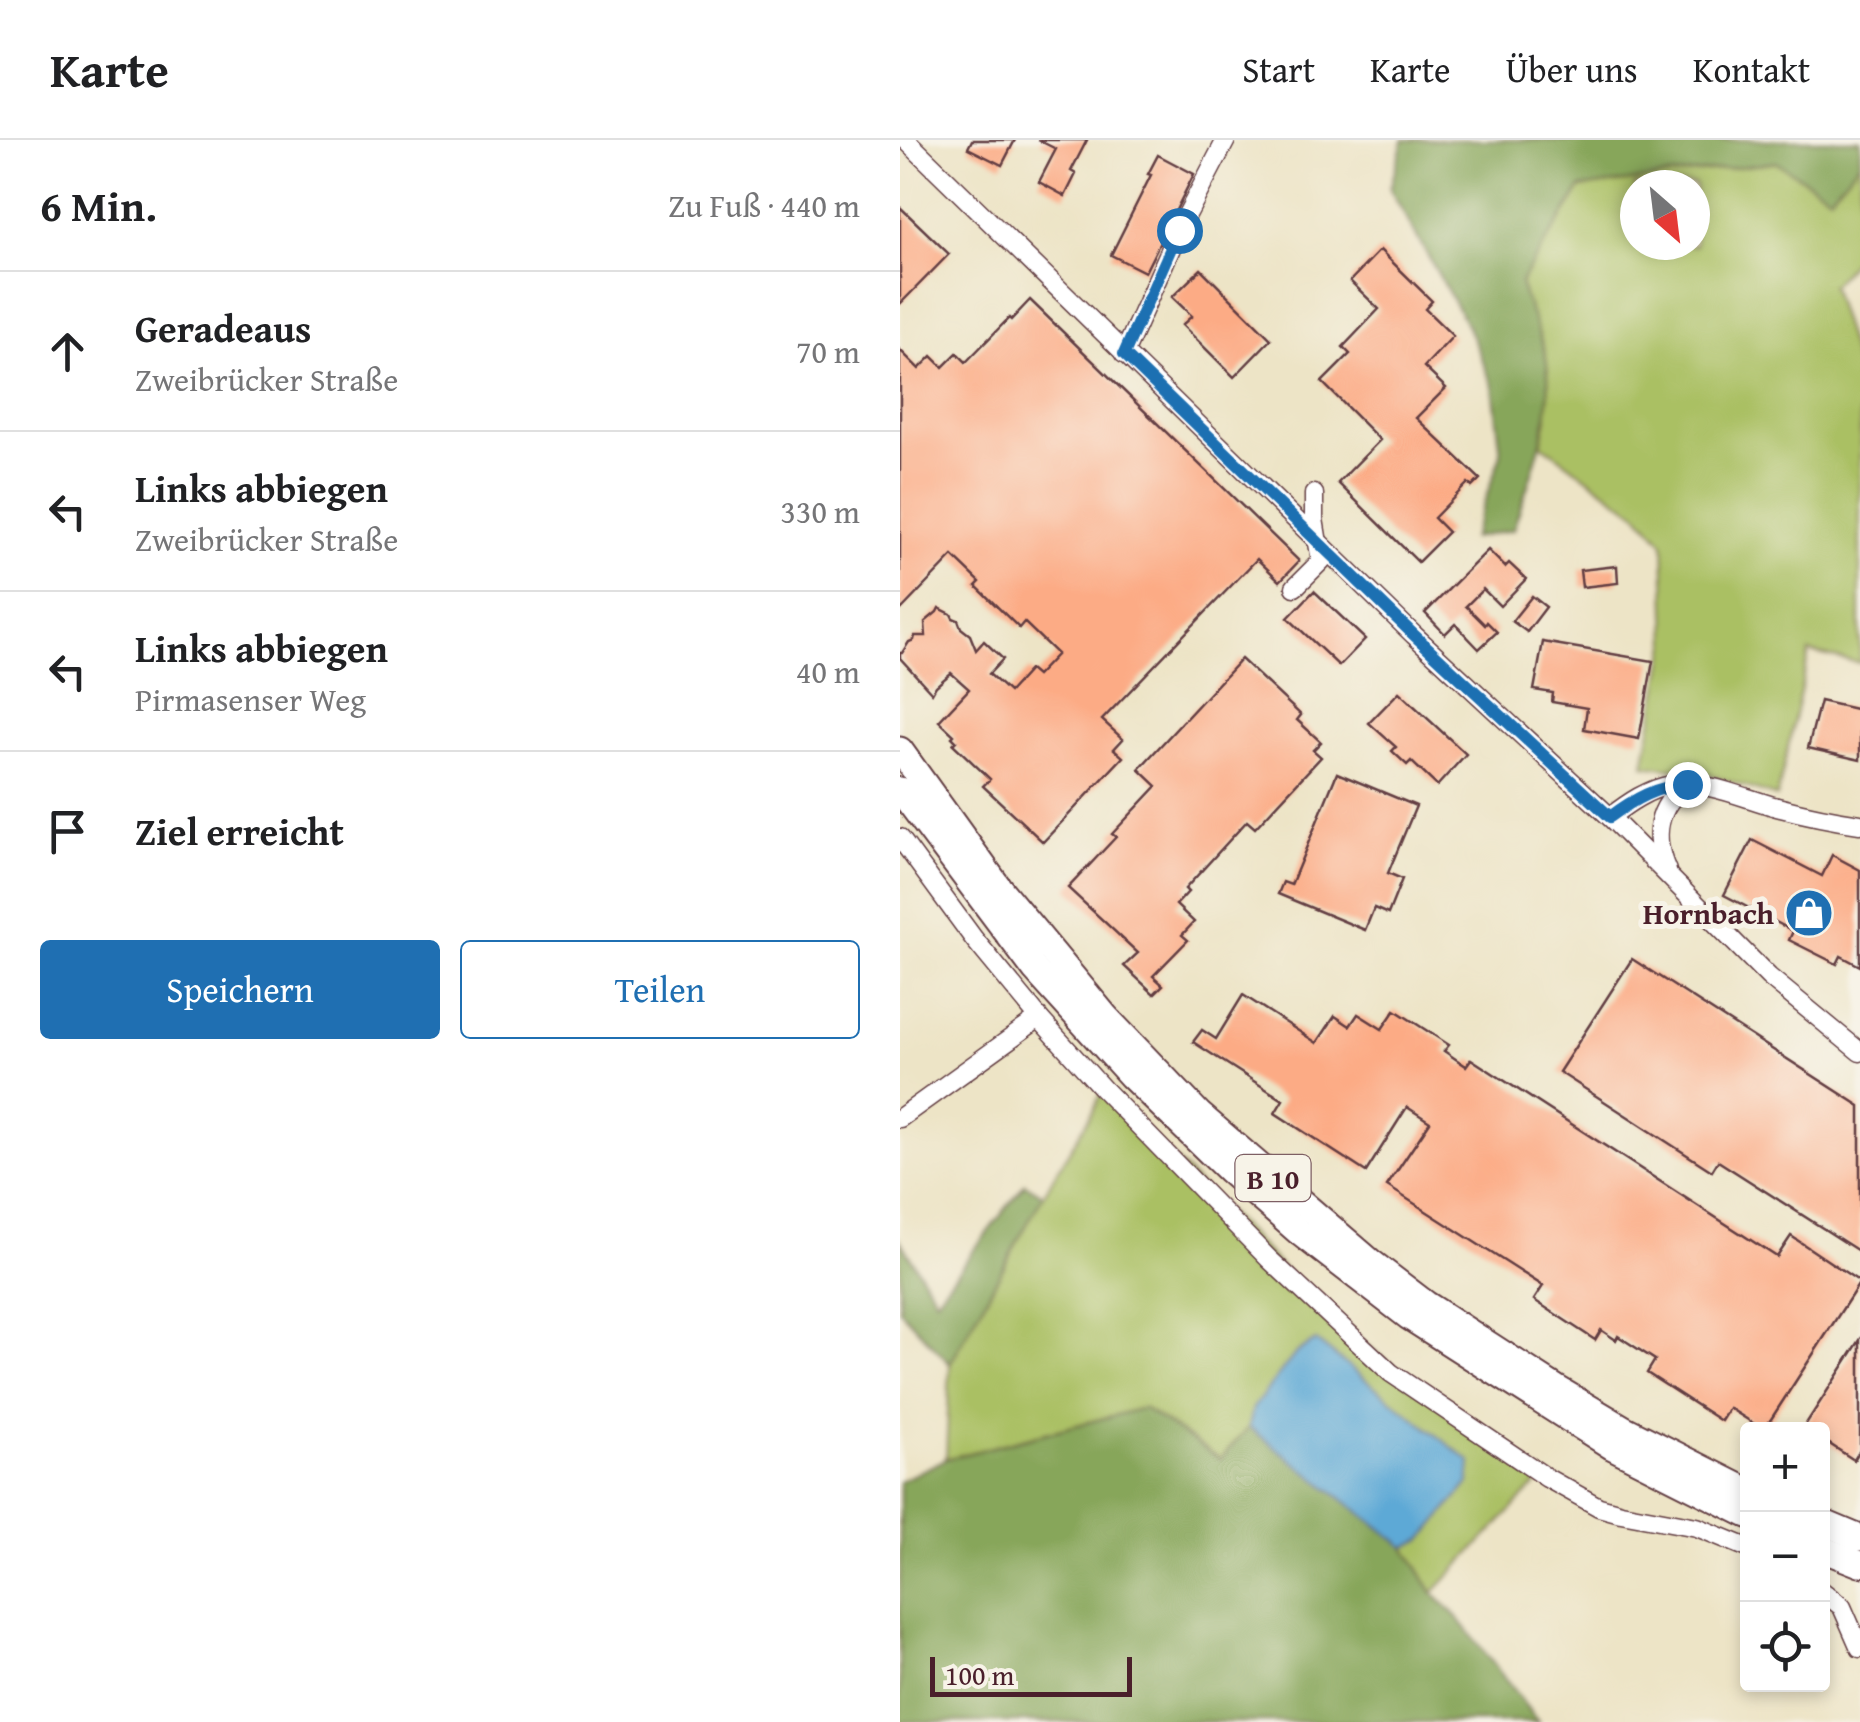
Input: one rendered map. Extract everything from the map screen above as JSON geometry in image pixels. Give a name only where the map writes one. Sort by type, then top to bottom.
[{"type":"highway","name":"B 10","points":[[900,750],[1000,889],[1106,1017],[1199,1114],[1371,1262],[1426,1304],[1625,1429],[1740,1487]]},
{"type":"highway","name":"B 10","points":[[900,790],[1035,970],[1131,1076],[1300,1233],[1409,1317],[1611,1446],[1742,1512]]},
{"type":"highway","points":[[1830,1525],[1860,1538]]},
{"type":"highway","points":[[1830,1552],[1860,1564]]},
{"type":"street","points":[[906,140],[1414,635],[1610,817],[1769,977],[1860,1052]]},
{"type":"street","points":[[1124,354],[1179,230],[1226,140]]},
{"type":"street","points":[[1295,587],[1321,561],[1314,494]]},
{"type":"street","points":[[1610,817],[1650,792],[1687,784],[1860,824]]},
{"type":"street","points":[[1670,876],[1660,850],[1658,829],[1666,804],[1687,784]]},
{"type":"street","points":[[900,838],[974,939],[1102,1089],[1209,1200],[1391,1374],[1547,1478],[1599,1507],[1697,1528],[1740,1545]]},
{"type":"street","points":[[900,1118],[1039,1018]]},
{"type":"street","points":[[1830,1598],[1842,1607],[1860,1648]]},
{"type":"green space","points":[[1403,140],[1860,140],[1860,162],[1830,196],[1776,162],[1710,171],[1620,170],[1620,183],[1581,188],[1520,283],[1542,345],[1549,385],[1533,469],[1513,530],[1472,538],[1501,454],[1493,386],[1468,327],[1390,189]]},
{"type":"green space","points":[[1776,162],[1830,196],[1860,162],[1860,254],[1831,286],[1860,378],[1860,663],[1809,652],[1777,797],[1704,773],[1644,765],[1667,644],[1664,543],[1639,515],[1541,444],[1547,418],[1519,283],[1581,187],[1620,182],[1620,260],[1710,260],[1710,170]]},
{"type":"green space","points":[[1103,1089],[1344,1329],[1544,1476],[1433,1593],[1405,1547],[1423,1539],[1469,1483],[1471,1462],[1316,1341],[1296,1353],[1254,1408],[1249,1427],[1221,1459],[1143,1408],[946,1459],[950,1364]]},
{"type":"green space","points":[[1025,1184],[1043,1195],[950,1364],[900,1310],[900,1240],[936,1299]]},
{"type":"green space","points":[[1143,1408],[1220,1459],[1249,1427],[1405,1547],[1433,1593],[1459,1619],[1538,1722],[900,1722],[900,1481],[946,1459]]},
{"type":"water","points":[[1316,1341],[1471,1462],[1469,1483],[1423,1539],[1405,1547],[1249,1427],[1253,1408],[1296,1353]]},
{"type":"building","points":[[972,140],[1015,140],[1002,165],[968,148]]},
{"type":"building","points":[[1038,140],[1087,140],[1071,171],[1076,174],[1065,196],[1039,182],[1056,149]]},
{"type":"building","points":[[1158,155],[1194,174],[1145,272],[1111,255]]},
{"type":"building","points":[[900,207],[949,254],[900,304]]},
{"type":"building","points":[[1380,250],[1432,301],[1425,309],[1453,336],[1424,367],[1446,388],[1416,418],[1480,479],[1472,487],[1468,483],[1434,518],[1448,532],[1418,562],[1338,483],[1380,440],[1322,382],[1350,354],[1343,347],[1379,309],[1350,281]]},
{"type":"building","points":[[1201,269],[1271,339],[1234,377],[1182,325],[1192,316],[1172,297]]},
{"type":"building","points":[[1030,300],[1299,561],[1280,581],[1257,559],[1102,720],[1123,739],[1114,749],[1123,757],[1043,842],[983,786],[990,779],[953,744],[954,735],[939,721],[969,689],[951,673],[932,693],[900,658],[915,636],[926,636],[925,622],[939,608],[958,620],[976,650],[984,641],[1003,659],[989,674],[1009,692],[1029,670],[1036,676],[1057,654],[1024,622],[1019,628],[976,586],[980,582],[953,556],[900,611],[900,350],[919,369],[932,356],[943,367],[957,353],[966,362]]},
{"type":"building","points":[[1488,550],[1505,567],[1509,563],[1526,579],[1500,606],[1483,589],[1466,606],[1497,632],[1479,649],[1455,624],[1445,634],[1425,613]]},
{"type":"building","points":[[1617,566],[1618,583],[1582,587],[1580,570]]},
{"type":"building","points":[[1314,591],[1365,639],[1339,666],[1288,618]]},
{"type":"building","points":[[1532,596],[1546,607],[1527,632],[1512,621]]},
{"type":"building","points":[[1543,642],[1653,661],[1639,739],[1584,729],[1587,708],[1552,702],[1553,693],[1534,690]]},
{"type":"building","points":[[1241,659],[1301,715],[1297,720],[1321,742],[1313,750],[1321,757],[1255,828],[1247,821],[1185,889],[1188,892],[1176,905],[1194,922],[1182,935],[1188,940],[1153,976],[1163,985],[1154,994],[1124,966],[1138,953],[1068,888],[1157,786],[1139,769]]},
{"type":"building","points":[[1399,692],[1466,754],[1437,786],[1411,761],[1407,765],[1392,751],[1396,747],[1369,723]]},
{"type":"building","points":[[1820,701],[1860,710],[1860,760],[1808,748]]},
{"type":"building","points":[[1337,773],[1416,806],[1388,873],[1402,879],[1388,914],[1374,908],[1365,930],[1278,894],[1283,882],[1291,885]]},
{"type":"building","name":"Hornbach","points":[[1752,840],[1822,876],[1832,855],[1860,870],[1860,966],[1841,956],[1837,964],[1789,940],[1793,931],[1724,895]]},
{"type":"building","points":[[1632,959],[1860,1106],[1860,1252],[1718,1161],[1712,1171],[1559,1072]]},
{"type":"building","points":[[1243,995],[1317,1043],[1335,1016],[1350,1026],[1358,1014],[1382,1029],[1395,1010],[1449,1045],[1444,1051],[1466,1066],[1471,1059],[1777,1257],[1791,1236],[1860,1282],[1769,1422],[1751,1422],[1729,1408],[1721,1421],[1647,1373],[1655,1360],[1618,1336],[1616,1340],[1601,1330],[1595,1340],[1534,1300],[1543,1286],[1387,1186],[1430,1122],[1407,1107],[1366,1172],[1275,1113],[1283,1100],[1193,1042],[1202,1030],[1216,1039]]},
{"type":"building","points":[[1860,1340],[1860,1450],[1854,1460],[1830,1444],[1830,1422],[1807,1422]]},
{"type":"place","name":"Hornbach","points":[[1809,913]]},
{"type":"route","points":[[1179,230],[1124,354],[1414,635],[1610,817],[1650,792],[1687,784]]}]
